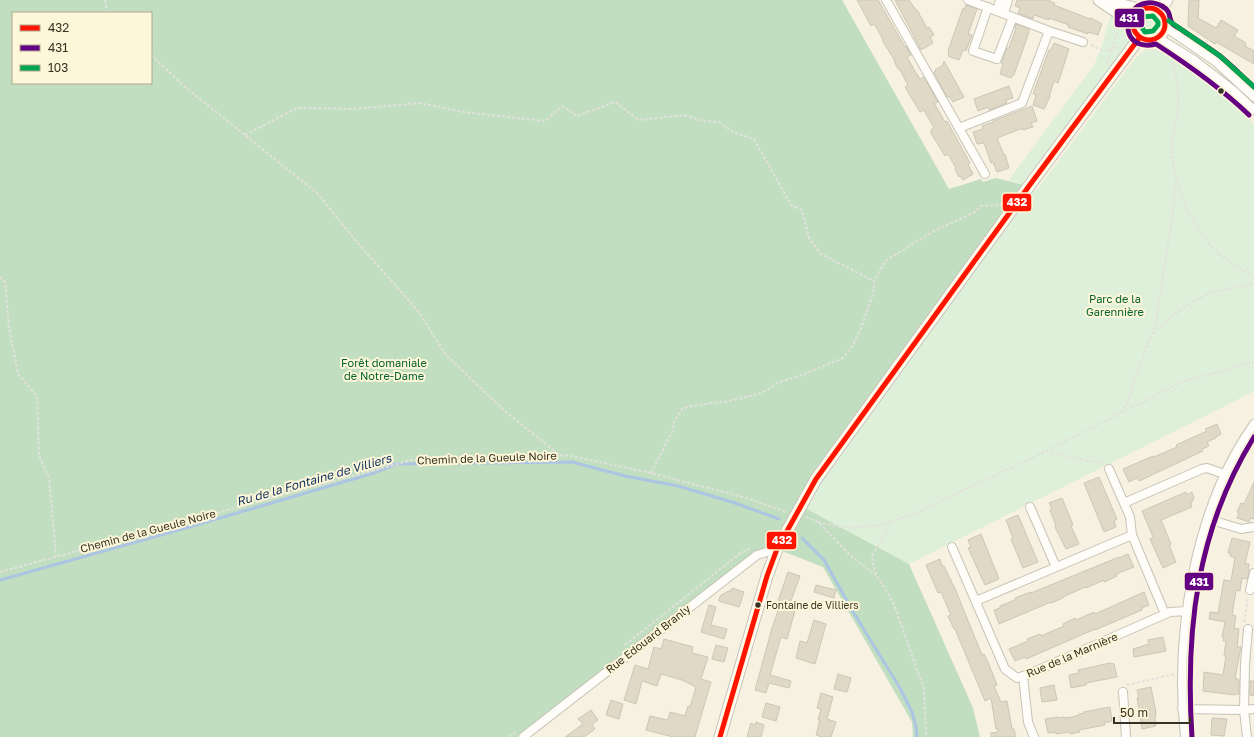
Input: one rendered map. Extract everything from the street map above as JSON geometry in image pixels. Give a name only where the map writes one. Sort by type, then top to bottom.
[{"type":"main road","points":[[1099,0],[1134,23]]},
{"type":"main road","points":[[1103,0],[1142,10],[1152,8],[1159,12],[1164,19],[1165,26],[1159,43],[1140,37],[1134,29],[1136,15],[1142,10]]},
{"type":"main road","points":[[1159,12],[1167,0]]},
{"type":"main road","points":[[720,737],[767,576],[793,512],[1029,186],[1131,56],[1140,37]]},
{"type":"street","points":[[886,0],[985,174]]},
{"type":"street","points":[[968,0],[1049,31],[1083,42]]},
{"type":"street","points":[[1000,0],[1000,12]]},
{"type":"street","points":[[1000,12],[1008,0]]},
{"type":"street","points":[[988,7],[973,51],[997,59],[1013,17]]},
{"type":"street","points":[[1165,26],[1216,62],[1254,97]]},
{"type":"street","points":[[959,128],[1022,103],[1049,31]]},
{"type":"street","points":[[1159,43],[1194,60],[1234,91],[1254,110]]},
{"type":"street","points":[[1185,737],[1182,709],[1182,674],[1187,611],[1196,563],[1208,519],[1224,474],[1254,424]]},
{"type":"street","points":[[1124,503],[1202,469],[1207,468],[1224,474]]},
{"type":"street","points":[[1109,470],[1130,517],[1132,535],[1166,614]]},
{"type":"street","points":[[1030,507],[1056,567]]},
{"type":"street","points":[[1208,519],[1241,529],[1254,527]]},
{"type":"street","points":[[976,601],[1132,535]]},
{"type":"street","name":"Rue de la Marnière","points":[[952,546],[1005,670],[1017,678],[1166,614],[1176,611],[1187,611]]},
{"type":"street","name":"Rue Edouard Branly","points":[[523,737],[757,555],[777,549]]},
{"type":"street","points":[[1250,590],[1254,576]]},
{"type":"street","points":[[1247,737],[1244,710],[1245,664],[1248,629]]},
{"type":"street","points":[[1023,676],[1028,722],[1034,737]]},
{"type":"street","points":[[1123,692],[1124,737]]},
{"type":"street","points":[[1182,709],[1254,710]]},
{"type":"path","points":[[105,0],[107,12]]},
{"type":"path","points":[[1083,42],[1106,51],[1117,46],[1131,56],[1144,49],[1158,49],[1159,43]]},
{"type":"path","points":[[1120,414],[1128,402],[1133,384],[1156,322],[1172,218],[1176,180],[1172,148],[1178,111],[1177,90],[1172,54]]},
{"type":"path","points":[[152,56],[184,86],[317,193],[361,247],[418,311],[446,355],[508,414],[561,455]]},
{"type":"path","points":[[245,135],[296,108],[353,109],[420,103],[463,112],[545,121],[562,106],[577,116],[615,102],[639,120],[684,115],[703,121],[718,122],[733,132],[754,139],[791,205],[802,210],[809,238],[821,254],[874,281]]},
{"type":"path","points":[[1176,180],[1194,223],[1206,240],[1216,252],[1254,277]]},
{"type":"path","points":[[651,473],[672,430],[674,421],[683,408],[710,403],[726,402],[758,394],[777,383],[802,375],[843,358],[853,345],[861,328],[874,291],[874,281],[885,261],[934,231],[975,212],[980,206],[999,205],[1008,199]]},
{"type":"path","points":[[0,277],[5,282],[9,328],[18,374],[37,396],[39,456],[49,478],[56,556]]},
{"type":"path","points":[[1152,334],[1169,319],[1192,303],[1207,295],[1254,284]]},
{"type":"path","points":[[818,522],[846,528],[876,526],[893,522],[916,513],[1045,451],[1184,382],[1254,362]]},
{"type":"path","points":[[1045,451],[1108,465],[1111,467],[1109,470]]},
{"type":"path","name":"Chemin de la Gueule Noire","points":[[0,572],[412,460],[561,455],[651,473],[750,499],[786,512],[793,512],[818,522]]},
{"type":"path","points":[[818,522],[853,558],[877,576]]},
{"type":"path","points":[[893,522],[884,534],[872,556],[873,565],[877,576],[893,602],[924,689],[926,737]]},
{"type":"path","points":[[1248,629],[1243,625],[1250,590]]},
{"type":"path","points":[[1123,692],[1126,685],[1134,682],[1172,674],[1182,674]]},
{"type":"green space","name":"Forêt domaniale de Notre-Dame","points":[[0,0],[842,0],[949,189],[981,179],[983,182],[995,178],[1024,185],[801,506],[909,564],[973,708],[980,737],[913,737],[912,722],[823,567],[777,549],[757,552],[517,737],[0,737]]},
{"type":"green space","points":[[1111,15],[1130,26],[1131,36],[1121,55],[1024,185],[1009,180],[1094,65]]},
{"type":"green space","points":[[1150,17],[1156,19],[1158,25],[1156,31],[1150,33],[1144,31],[1142,25],[1144,19]]},
{"type":"green space","name":"Parc de la Garennière","points":[[1150,49],[1159,51],[1170,57],[1179,57],[1197,68],[1203,80],[1219,92],[1227,93],[1245,107],[1249,113],[1251,122],[1254,124],[1254,391],[909,564],[801,506],[1029,186],[1037,190],[1133,61],[1142,52]]},
{"type":"building","points":[[857,0],[878,0],[911,55],[907,57],[916,73],[920,79],[924,77],[938,102],[934,103],[945,122],[947,121],[970,163],[968,164],[973,174],[963,180],[960,176],[959,177],[948,154],[945,156],[931,133],[931,130],[934,128],[924,110],[920,112],[905,87],[908,85],[882,40],[883,39],[874,24],[871,26]]},
{"type":"building","points":[[895,0],[909,0],[917,10],[927,28],[929,27],[934,35],[930,37],[933,43],[921,50]]},
{"type":"building","points":[[1017,0],[1047,0],[1055,3],[1054,5],[1090,19],[1091,18],[1102,24],[1098,35],[1088,32],[1088,34],[1049,18],[1049,20],[1034,15],[1033,19],[1018,13],[1020,8],[1015,6]]},
{"type":"building","points":[[1189,0],[1199,0],[1198,18],[1216,28],[1221,20],[1238,30],[1234,36],[1246,43],[1245,46],[1254,51],[1254,64],[1216,42],[1215,44],[1188,26]]},
{"type":"building","points":[[966,5],[977,9],[968,34],[972,35],[966,51],[963,50],[959,60],[948,56],[948,51],[963,8],[965,9]]},
{"type":"building","points":[[1016,24],[1029,29],[1029,32],[1014,75],[1011,78],[1000,74],[1003,64],[1001,63],[1007,48],[1009,48]]},
{"type":"building","points":[[1054,43],[1069,49],[1058,83],[1054,81],[1050,97],[1044,109],[1033,105],[1036,95],[1033,94],[1049,50],[1051,50]]},
{"type":"building","points":[[944,61],[964,97],[953,102],[949,96],[947,97],[934,72],[943,65]]},
{"type":"building","points":[[1009,86],[1013,98],[1006,100],[1007,103],[989,110],[988,107],[978,111],[974,99]]},
{"type":"building","points":[[1032,106],[1037,121],[1031,123],[1033,127],[1023,130],[1023,128],[997,138],[1004,155],[1005,154],[1009,168],[997,172],[993,162],[991,163],[984,143],[977,144],[973,132],[983,129],[982,126],[993,121]]},
{"type":"building","points":[[1217,424],[1221,434],[1207,442],[1209,446],[1202,449],[1203,451],[1139,481],[1137,478],[1129,482],[1123,469],[1177,447],[1176,445],[1207,431],[1205,429]]},
{"type":"building","points":[[1099,477],[1117,519],[1114,521],[1116,527],[1104,532],[1084,483]]},
{"type":"building","points":[[1254,482],[1254,519],[1251,518],[1249,522],[1237,518],[1239,513],[1237,512],[1241,503],[1244,504]]},
{"type":"building","points":[[1186,492],[1187,495],[1192,492],[1194,498],[1191,504],[1192,507],[1161,520],[1171,544],[1169,545],[1176,562],[1163,568],[1150,539],[1153,537],[1142,511]]},
{"type":"building","points":[[1062,498],[1073,525],[1071,526],[1079,544],[1066,549],[1055,527],[1056,526],[1050,510],[1052,509],[1049,503]]},
{"type":"building","points":[[1018,515],[1038,562],[1023,568],[1011,539],[1013,538],[1006,520]]},
{"type":"building","points":[[981,534],[999,579],[985,585],[968,548],[971,547],[968,540]]},
{"type":"building","points":[[1232,538],[1250,542],[1245,564],[1249,564],[1248,569],[1250,570],[1247,579],[1242,578],[1240,591],[1236,590],[1232,615],[1236,616],[1234,628],[1239,629],[1237,647],[1241,647],[1235,678],[1239,680],[1239,694],[1235,695],[1203,691],[1204,672],[1223,675],[1226,656],[1224,656],[1226,641],[1223,641],[1224,637],[1222,637],[1225,622],[1209,619],[1210,612],[1218,613],[1224,580],[1231,581],[1235,558],[1230,556],[1231,554],[1228,553]]},
{"type":"building","points":[[1128,554],[1134,567],[1116,574],[1117,576],[1104,582],[1104,580],[1086,588],[1085,587],[1063,598],[999,624],[994,610],[1000,608],[1000,606],[1015,600],[1015,598]]},
{"type":"building","points":[[940,559],[942,566],[944,566],[956,591],[982,655],[984,654],[988,662],[997,685],[994,686],[1001,702],[1007,701],[1012,729],[1014,729],[1016,737],[991,737],[991,733],[998,732],[998,729],[996,729],[991,698],[985,701],[955,629],[948,616],[951,615],[941,592],[938,593],[926,565]]},
{"type":"building","points":[[788,572],[800,576],[788,609],[795,611],[787,639],[781,637],[770,675],[791,681],[789,688],[769,683],[766,693],[755,690],[778,611],[775,610]]},
{"type":"building","points":[[816,585],[836,590],[834,598],[814,592]]},
{"type":"building","points":[[732,588],[744,592],[739,607],[719,601],[720,596],[728,591],[731,591]]},
{"type":"building","points":[[1144,592],[1149,605],[1142,608],[1142,610],[1095,630],[1026,659],[1025,657],[1015,661],[1009,649],[1028,641],[1027,639],[1040,634],[1041,636],[1064,626],[1063,624],[1075,618],[1076,620],[1094,612],[1095,614]]},
{"type":"building","points":[[709,605],[716,607],[711,625],[727,629],[724,639],[701,632]]},
{"type":"building","points":[[814,620],[826,624],[815,664],[796,658],[800,641],[807,643]]},
{"type":"building","points":[[1163,637],[1166,651],[1134,657],[1133,649],[1149,644],[1148,640]]},
{"type":"building","points":[[664,639],[693,647],[692,653],[708,657],[701,679],[711,682],[695,737],[673,737],[646,730],[650,716],[668,720],[670,712],[685,716],[688,706],[690,707],[696,687],[682,680],[661,674],[657,686],[642,681],[636,704],[624,700],[635,665],[648,669],[654,647],[661,649]]},
{"type":"building","points":[[716,645],[728,648],[724,662],[712,659]]},
{"type":"building","points":[[1110,663],[1114,664],[1117,677],[1086,683],[1086,685],[1071,688],[1069,675],[1079,673],[1078,670]]},
{"type":"building","points":[[838,674],[851,678],[847,692],[834,689]]},
{"type":"building","points":[[1250,681],[1254,681],[1254,696],[1250,695]]},
{"type":"building","points":[[1054,685],[1057,700],[1042,702],[1040,688]]},
{"type":"building","points":[[1151,687],[1156,713],[1156,726],[1142,729],[1137,690]]},
{"type":"building","points":[[821,693],[833,697],[827,719],[836,722],[831,737],[816,735],[821,709],[817,708]]},
{"type":"building","points":[[611,700],[623,704],[619,719],[606,715]]},
{"type":"building","points":[[766,703],[780,707],[776,721],[762,717]]},
{"type":"building","points":[[1110,707],[1112,721],[1104,723],[1105,725],[1079,730],[1080,732],[1070,734],[1069,732],[1056,734],[1056,732],[1048,733],[1045,719],[1072,717],[1084,712]]},
{"type":"building","points":[[591,710],[598,720],[592,725],[595,729],[584,737],[565,737],[583,724],[578,719]]},
{"type":"building","points":[[1212,718],[1227,719],[1224,736],[1211,735]]},
{"type":"building","points":[[756,722],[764,725],[761,737],[747,737],[751,723],[755,725]]},
{"type":"waterway","name":"Ru de la Fontaine de Villiers","points":[[0,580],[374,473],[396,464],[572,462],[625,476],[678,486],[732,502],[779,519]]},
{"type":"waterway","name":"Ru de la Fontaine de Villiers","points":[[802,538],[824,560],[855,615],[900,688],[912,712],[917,737]]},
{"type":"transit line","name":"431","points":[[1249,115],[1227,95],[1181,60],[1156,44],[1144,45],[1135,42],[1130,36],[1128,28],[1132,12],[1138,6],[1147,3],[1154,3],[1162,6],[1169,12],[1173,24],[1220,56],[1254,87]]},
{"type":"transit line","name":"432","points":[[1149,8],[1160,13],[1165,24],[1160,35],[1149,40],[1138,35],[1133,24],[1138,13],[1149,8]]},
{"type":"transit line","name":"103","points":[[1134,15],[1142,17],[1153,16],[1158,22],[1158,25],[1153,31],[1145,32],[1134,15]]},
{"type":"transit line","name":"103","points":[[1169,21],[1220,56],[1254,87]]},
{"type":"transit line","name":"432","points":[[720,737],[767,576],[777,549],[816,479],[1029,186],[1140,37]]},
{"type":"transit line","name":"431","points":[[1192,737],[1190,697],[1191,658],[1199,581],[1207,544],[1219,508],[1235,472],[1254,437]]},
{"type":"place","name":"Fontaine de Villiers","points":[[758,605]]}]
